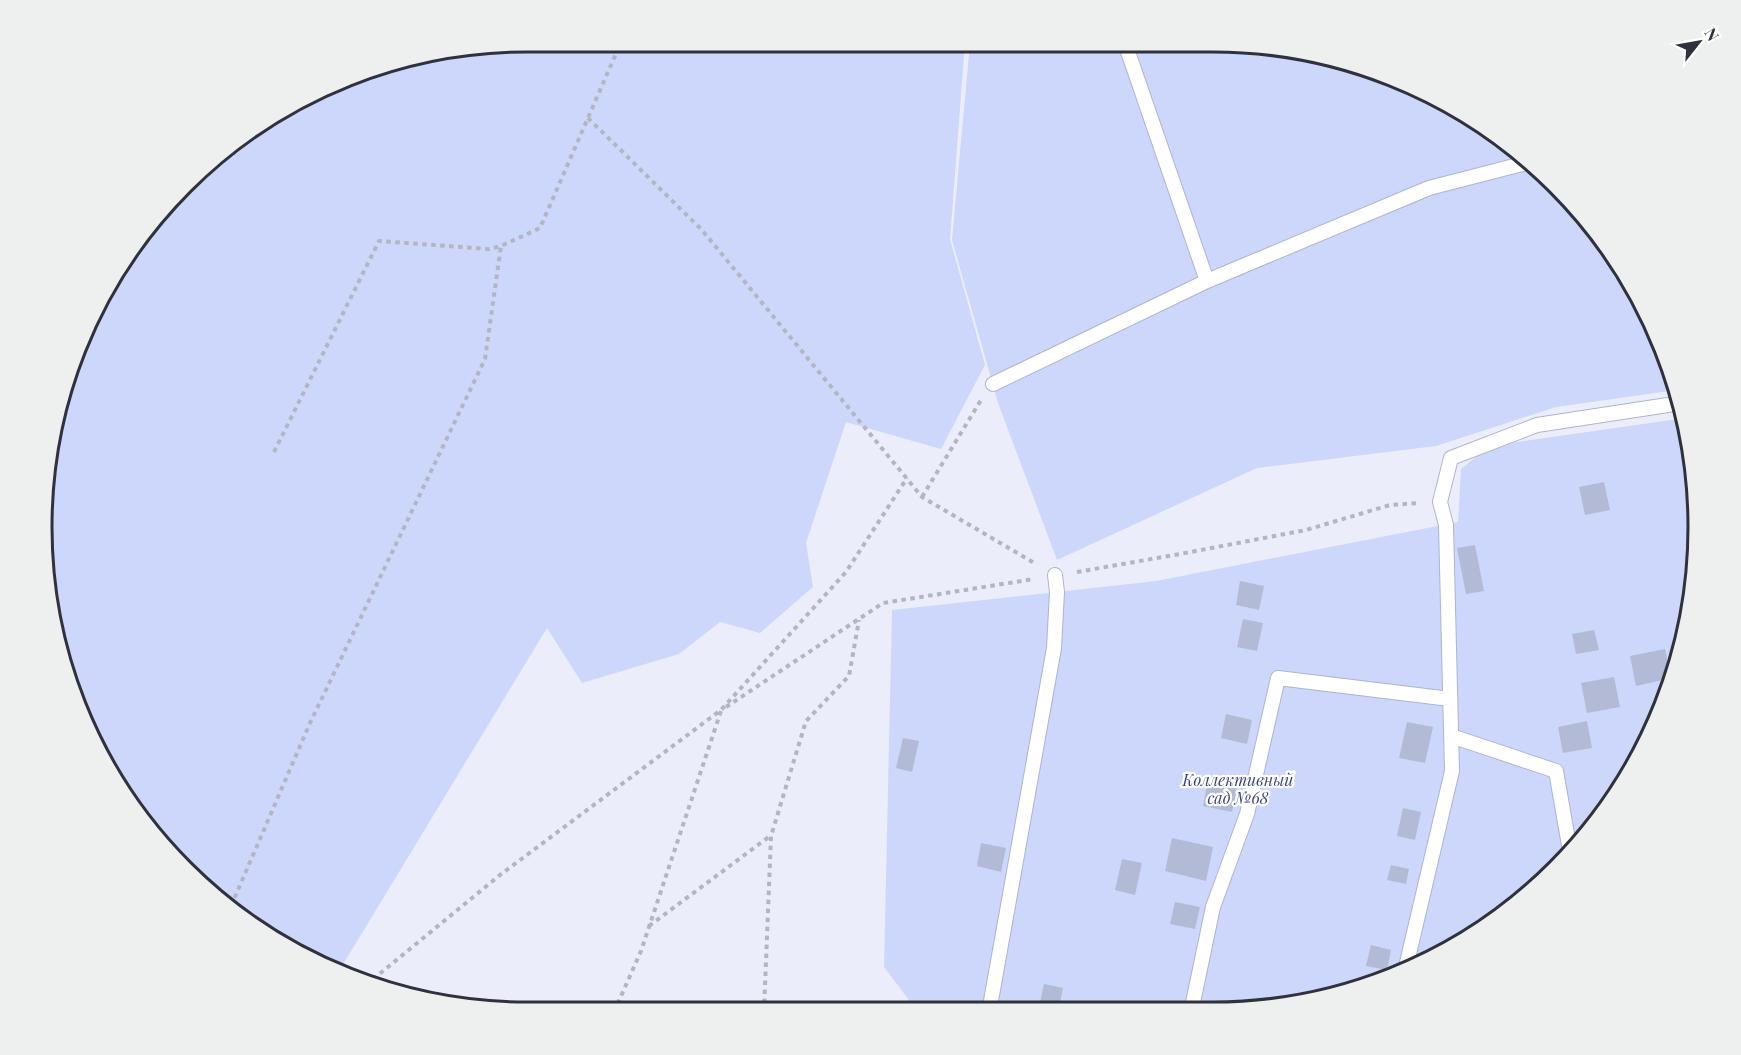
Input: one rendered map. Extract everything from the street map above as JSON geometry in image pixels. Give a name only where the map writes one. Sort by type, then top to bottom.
[{"type":"lane","points":[[1128,52],[1207,281]]},
{"type":"lane","points":[[993,384],[1207,281],[1429,188],[1520,165]]},
{"type":"lane","points":[[1407,961],[1452,771],[1446,525],[1440,502],[1450,458],[1537,425],[1672,404]]},
{"type":"lane","points":[[991,1002],[1054,648],[1058,592],[1055,575]]},
{"type":"lane","points":[[1193,1002],[1213,907],[1247,814],[1278,678],[1450,699]]},
{"type":"lane","points":[[1451,736],[1556,771],[1569,843]]},
{"type":"path","points":[[274,452],[379,242],[489,249],[540,228],[617,52]]},
{"type":"path","points":[[588,118],[702,231],[922,497],[1055,575]]},
{"type":"path","points":[[233,900],[310,723],[485,359],[501,246]]},
{"type":"path","points":[[922,497],[993,384]]},
{"type":"path","points":[[618,1002],[649,926],[721,710],[846,572],[907,478]]},
{"type":"path","points":[[376,977],[500,875],[721,710],[883,603],[1180,554],[1306,530],[1390,505],[1440,502]]},
{"type":"path","points":[[764,1002],[771,836],[806,721],[849,675],[859,619]]},
{"type":"path","points":[[649,926],[771,836]]},
{"type":"green space","points":[[528,52],[964,52],[950,239],[985,365],[941,449],[846,422],[806,543],[813,587],[760,633],[720,622],[679,654],[582,683],[547,628],[343,965],[290,939],[214,885],[170,841],[151,817],[101,738],[69,650],[62,620],[54,559],[52,528],[57,466],[62,435],[78,375],[101,317],[151,238],[170,214],[214,170],[290,116],[317,101],[375,78],[435,62]]},
{"type":"green space","points":[[969,52],[1214,52],[1306,62],[1366,78],[1424,101],[1477,133],[1527,170],[1571,214],[1625,290],[1640,317],[1668,391],[1556,407],[1436,446],[1257,468],[1057,560],[998,403],[952,240]]},
{"type":"green space","name":"Коллективный сад №68","points":[[1675,419],[1687,496],[1687,559],[1679,620],[1663,680],[1652,709],[1625,765],[1590,817],[1571,841],[1527,885],[1477,922],[1424,954],[1366,977],[1306,993],[1245,1001],[1214,1002],[910,1002],[884,967],[892,610],[1156,581],[1458,522],[1461,469],[1490,446]]},
{"type":"building","points":[[1604,482],[1610,510],[1585,515],[1579,487]]},
{"type":"building","points":[[1475,545],[1484,591],[1466,594],[1457,548]]},
{"type":"building","points":[[1240,581],[1264,586],[1259,610],[1236,605]]},
{"type":"building","points":[[1243,619],[1263,623],[1257,651],[1237,647]]},
{"type":"building","points":[[1594,630],[1599,650],[1576,654],[1572,634]]},
{"type":"building","points":[[1665,649],[1668,663],[1663,680],[1636,686],[1630,656]]},
{"type":"building","points":[[1614,677],[1620,707],[1587,713],[1581,683]]},
{"type":"building","points":[[1226,714],[1252,720],[1247,744],[1221,738]]},
{"type":"building","points":[[1587,721],[1592,748],[1563,753],[1558,727]]},
{"type":"building","points":[[1407,722],[1433,727],[1425,763],[1399,758]]},
{"type":"building","points":[[903,738],[919,741],[912,772],[896,768]]},
{"type":"building","points":[[1209,776],[1238,783],[1232,812],[1203,806]]},
{"type":"building","points":[[1403,808],[1421,812],[1415,840],[1397,836]]},
{"type":"building","points":[[1172,838],[1213,847],[1206,881],[1165,871]]},
{"type":"building","points":[[981,843],[1006,848],[1001,872],[977,866]]},
{"type":"building","points":[[1122,859],[1142,863],[1135,895],[1115,890]]},
{"type":"building","points":[[1391,865],[1409,869],[1406,884],[1387,880]]},
{"type":"building","points":[[1175,902],[1200,907],[1195,929],[1170,924]]},
{"type":"building","points":[[1371,945],[1391,950],[1387,969],[1366,966]]},
{"type":"building","points":[[1044,984],[1063,988],[1060,1002],[1040,1002]]}]
